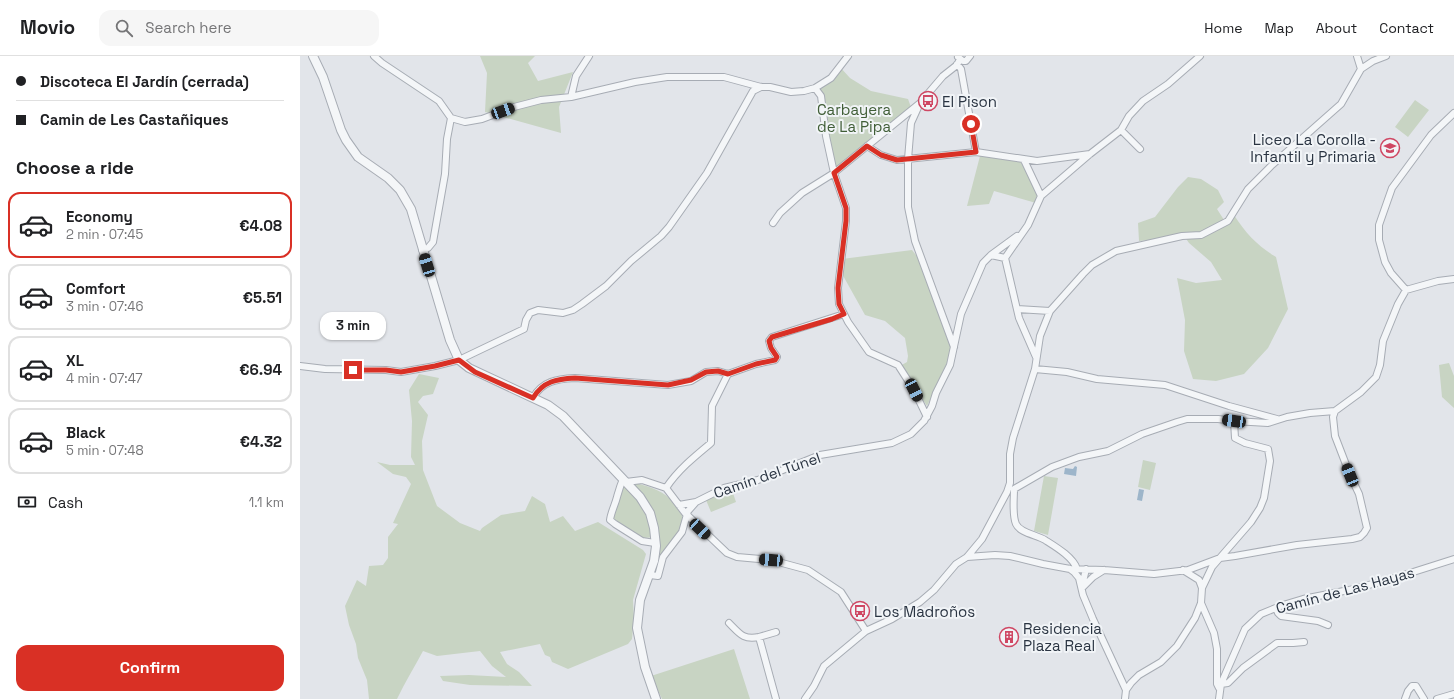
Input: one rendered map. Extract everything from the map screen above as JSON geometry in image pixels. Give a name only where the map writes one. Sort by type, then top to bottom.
[{"type":"street","points":[[313,56],[323,78],[341,130],[346,140],[358,157],[388,178],[400,190],[411,209],[450,340],[459,360],[475,372],[533,398],[563,416],[640,497],[650,513],[656,543],[654,561],[640,600],[637,628],[645,668],[656,699]]},
{"type":"street","points":[[374,56],[382,63],[439,101],[451,118],[465,122],[482,119],[514,107],[534,102],[571,97],[635,82],[667,77],[724,77],[761,87],[770,87],[791,92],[804,91],[815,88],[831,78],[848,56]]},
{"type":"street","points":[[571,97],[576,76],[589,56]]},
{"type":"street","points":[[958,60],[966,61],[970,56]]},
{"type":"street","points":[[1036,357],[1017,309],[1005,258],[1031,218],[1041,196],[1090,154],[1121,130],[1129,116],[1143,101],[1168,84],[1200,56]]},
{"type":"street","points":[[1357,56],[1361,70]]},
{"type":"street","points":[[805,699],[814,686],[824,666],[866,631],[892,619],[920,602],[934,590],[956,564],[967,557],[982,539],[1008,492],[1010,483],[1010,454],[1013,438],[1035,369],[1040,336],[1050,311],[1092,265],[1109,254],[1116,251],[1182,236],[1201,235],[1228,221],[1248,189],[1272,164],[1342,104],[1361,70],[1373,61],[1386,56]]},
{"type":"street","points":[[773,223],[780,213],[802,192],[834,173],[920,103],[958,60]]},
{"type":"street","points":[[958,60],[961,68],[976,152]]},
{"type":"street","points":[[300,366],[325,369],[386,370],[401,372],[435,366],[459,360],[524,328],[530,313],[538,310],[563,313],[573,310],[606,286],[631,260],[661,236],[669,227],[707,173],[754,91],[761,87]]},
{"type":"street","points":[[815,88],[821,96],[826,136],[834,173],[846,208],[846,221],[838,288],[839,304],[869,352],[898,365],[914,390],[927,417]]},
{"type":"street","points":[[920,103],[911,123],[908,159],[908,207],[915,241],[954,347]]},
{"type":"street","points":[[1406,290],[1391,273],[1384,262],[1379,240],[1379,225],[1392,188],[1431,135],[1454,113]]},
{"type":"street","points":[[422,250],[428,248],[432,242],[445,174],[447,139],[451,118]]},
{"type":"street","points":[[897,122],[906,123],[911,127]]},
{"type":"street","points":[[1121,130],[1140,149]]},
{"type":"street","points":[[867,146],[881,155],[897,160],[976,152],[1037,161],[1090,154]]},
{"type":"street","points":[[1024,160],[1041,196]]},
{"type":"street","name":"Camín del Túnel","points":[[696,502],[724,488],[758,480],[820,455],[892,443],[911,434],[927,417],[936,393],[950,365],[961,314],[983,264],[991,255],[1022,232]]},
{"type":"street","points":[[991,255],[1005,258]]},
{"type":"street","points":[[1077,569],[1073,562],[1060,551],[1045,540],[1021,529],[1016,523],[1013,506],[1014,489],[1052,467],[1079,457],[1108,451],[1142,434],[1187,419],[1218,419],[1268,423],[1310,413],[1335,411],[1361,392],[1376,377],[1380,365],[1384,341],[1398,304],[1406,290],[1438,281],[1454,280]]},
{"type":"street","points":[[1017,309],[1050,311]]},
{"type":"street","points":[[533,398],[536,393],[548,382],[562,379],[575,378],[668,385],[691,380],[706,372],[718,371],[728,374],[756,364],[775,360],[777,357],[771,348],[769,341],[772,337],[844,314]]},
{"type":"street","points":[[1035,369],[1067,372],[1097,379],[1165,385],[1229,406],[1279,420]]},
{"type":"street","points":[[666,488],[686,463],[710,443],[712,406],[728,374]]},
{"type":"street","points":[[967,557],[995,555],[1010,556],[1070,569],[1154,574],[1183,570],[1220,558],[1297,545],[1360,537],[1364,534],[1367,528],[1359,494],[1335,436],[1335,411]]},
{"type":"street","points":[[1202,588],[1212,567],[1251,522],[1260,508],[1264,498],[1270,461],[1268,449],[1245,443],[1235,438],[1234,421]]},
{"type":"street","points":[[656,543],[642,541],[610,520],[611,511],[617,498],[618,490],[625,481],[642,480],[666,488],[687,515],[727,553],[738,557],[771,560],[808,570],[841,592],[866,631]]},
{"type":"street","points":[[679,505],[696,502]]},
{"type":"street","points":[[650,575],[658,576],[663,557],[682,532],[688,511],[696,502]]},
{"type":"street","name":"Camín de Las Hayas","points":[[1218,699],[1220,687],[1245,629],[1261,614],[1303,599],[1349,590],[1388,580],[1454,559]]},
{"type":"street","points":[[1070,569],[1079,578],[1093,619],[1126,690]]},
{"type":"street","points":[[1082,588],[1086,569]]},
{"type":"street","points":[[1082,588],[1093,576],[1104,570]]},
{"type":"street","points":[[1183,570],[1199,580],[1202,588],[1202,603],[1214,633],[1217,649],[1217,684],[1220,687],[1228,683],[1244,668],[1277,643],[1304,642]]},
{"type":"street","points":[[1125,699],[1126,690],[1130,683],[1139,675],[1161,662],[1177,646],[1202,603]]},
{"type":"street","points":[[1276,608],[1278,614],[1281,616],[1318,621],[1328,625]]},
{"type":"street","points":[[729,623],[743,637],[750,639],[776,632]]},
{"type":"street","points":[[759,637],[776,699]]},
{"type":"street","points":[[1405,699],[1412,686],[1416,686],[1424,699]]},
{"type":"street","points":[[1437,699],[1454,694]]},
{"type":"green space","points":[[480,56],[535,56],[528,63],[538,81],[573,72],[559,107],[561,133],[485,112],[487,73]]},
{"type":"green space","name":"Carbayera de La Pipa","points":[[840,67],[850,78],[871,91],[908,99],[912,110],[834,173],[821,96],[815,88]]},
{"type":"green space","points":[[1415,100],[1429,110],[1408,137],[1395,127]]},
{"type":"green space","points":[[980,156],[1020,161],[1038,195],[1036,203],[994,191],[989,204],[967,206]]},
{"type":"green space","points":[[1188,177],[1201,179],[1218,190],[1224,202],[1217,209],[1224,220],[1234,215],[1253,239],[1276,257],[1288,309],[1268,348],[1244,374],[1216,381],[1193,379],[1184,351],[1185,320],[1177,278],[1196,283],[1222,280],[1211,262],[1189,243],[1182,233],[1151,240],[1139,241],[1138,223],[1155,217],[1178,187]]},
{"type":"green space","points":[[912,250],[919,259],[951,349],[948,361],[927,406],[900,366],[907,362],[908,356],[905,338],[885,321],[865,315],[841,272],[842,259]]},
{"type":"green space","points":[[1449,363],[1454,376],[1454,408],[1442,397],[1439,365]]},
{"type":"green space","points":[[419,374],[439,378],[433,394],[423,396],[418,402],[428,415],[422,441],[423,470],[437,506],[460,523],[480,531],[501,515],[525,511],[532,496],[545,504],[550,522],[563,516],[575,531],[598,522],[643,550],[646,554],[633,600],[634,619],[632,639],[628,644],[568,669],[552,662],[550,657],[545,655],[540,644],[500,652],[507,664],[519,672],[532,686],[470,685],[443,681],[440,676],[469,675],[506,677],[492,666],[480,651],[437,656],[423,651],[397,699],[369,699],[367,680],[358,658],[356,644],[349,625],[345,606],[357,580],[366,586],[369,566],[383,565],[388,558],[388,537],[398,524],[393,523],[411,484],[406,477],[393,474],[377,462],[390,465],[415,465],[411,457],[412,421],[409,390]]},
{"type":"green space","points":[[1143,460],[1156,463],[1150,490],[1138,487]]},
{"type":"green space","points":[[1044,476],[1058,478],[1048,535],[1034,531]]},
{"type":"green space","points":[[636,483],[660,491],[670,499],[684,519],[677,535],[660,559],[659,537],[642,538],[614,519],[614,508],[623,486]]},
{"type":"green space","points":[[732,490],[736,502],[711,512],[706,500]]},
{"type":"green space","points":[[734,649],[750,699],[662,699],[651,676]]},
{"type":"water","points":[[1075,466],[1077,467],[1076,476],[1064,474],[1065,468],[1073,469]]},
{"type":"water","points":[[1139,489],[1144,490],[1142,501],[1137,500]]},
{"type":"place","name":"El Pison","points":[[928,101]]},
{"type":"place","name":"Liceo La Corolla - Infantil y Primaria","points":[[1390,148]]},
{"type":"place","name":"Los Madroños","points":[[860,611]]},
{"type":"place","name":"Residencia Plaza Real","points":[[1009,637]]},
{"type":"route","points":[[353,370],[386,370],[401,372],[459,360],[475,372],[533,398],[536,393],[548,382],[562,379],[575,378],[668,385],[691,380],[706,372],[718,371],[728,374],[756,364],[775,360],[777,357],[771,348],[769,341],[772,337],[844,314],[839,304],[838,288],[839,267],[846,221],[846,208],[834,173],[867,146],[881,155],[897,160],[976,152],[971,124]]}]
